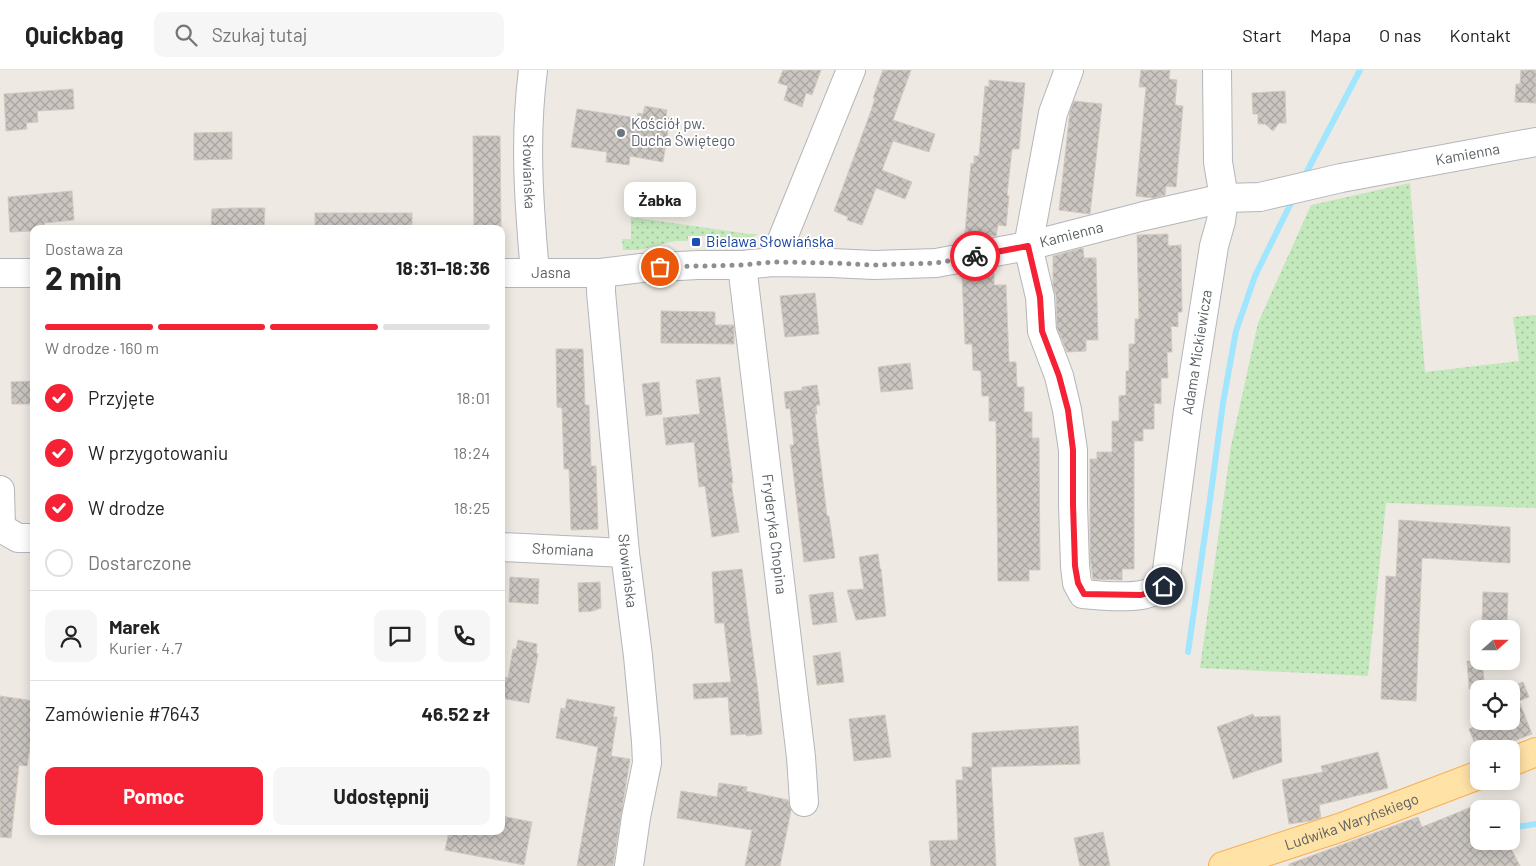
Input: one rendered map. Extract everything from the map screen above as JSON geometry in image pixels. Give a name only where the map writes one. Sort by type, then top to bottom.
[{"type":"main road","points":[[1520,758],[1536,752]]},
{"type":"main road","name":"Ludwika Waryńskiego","points":[[1223,866],[1333,830],[1470,778]]},
{"type":"street","name":"Słowiańska","points":[[533,70],[528,128],[529,198],[535,274]]},
{"type":"street","points":[[773,262],[852,70]]},
{"type":"street","points":[[1028,246],[1053,114],[1069,70]]},
{"type":"street","name":"Adama Mickiewicza","points":[[1028,246],[1040,297],[1042,331],[1059,376],[1068,410],[1073,450],[1075,566],[1078,583],[1084,594],[1118,596],[1141,595],[1154,591],[1164,586],[1188,411],[1214,246],[1221,222],[1224,198],[1218,162],[1217,70]]},
{"type":"street","name":"Kamienna","points":[[601,272],[641,268],[742,265],[773,262],[874,265],[936,263],[1028,246],[1144,216],[1224,198],[1260,196],[1340,178],[1536,142]]},
{"type":"street","name":"Fryderyka Chopina","points":[[742,265],[800,748],[804,802]]},
{"type":"street","name":"Słowiańska","points":[[601,272],[601,292],[625,553],[646,740],[646,764],[629,866]]},
{"type":"street","name":"Jasna","points":[[505,274],[601,272]]},
{"type":"street","points":[[0,273],[30,273]]},
{"type":"street","points":[[0,490],[0,528],[18,538],[30,538]]},
{"type":"street","name":"Słomiana","points":[[505,547],[625,553]]},
{"type":"green space","points":[[1410,183],[1425,372],[1519,361],[1513,317],[1536,315],[1536,508],[1386,503],[1368,676],[1200,668],[1231,446],[1258,323],[1311,205]]},
{"type":"green space","points":[[631,217],[758,234],[748,240],[706,240],[706,236],[688,236],[688,241],[675,241],[639,250],[623,250],[622,239],[631,239]]},
{"type":"building","points":[[783,70],[821,70],[812,95],[806,93],[802,107],[784,100],[788,86],[778,83]]},
{"type":"building","points":[[883,70],[911,70],[893,120],[935,134],[929,152],[893,141],[882,170],[912,182],[905,199],[876,188],[862,225],[847,220],[848,217],[834,211],[871,111],[875,98],[873,98]]},
{"type":"building","points":[[1141,70],[1170,70],[1169,79],[1177,80],[1175,105],[1183,106],[1176,187],[1166,186],[1165,195],[1153,198],[1136,196],[1146,87],[1139,87]]},
{"type":"building","points":[[1521,70],[1536,70],[1536,103],[1515,102],[1516,84],[1520,84]]},
{"type":"building","points":[[989,80],[1025,83],[1019,149],[1012,149],[1006,226],[998,225],[996,236],[965,233],[971,163],[974,164],[974,156],[979,156],[985,86],[989,87]]},
{"type":"building","points":[[73,89],[74,109],[37,111],[38,122],[26,123],[27,129],[6,131],[4,94]]},
{"type":"building","points":[[1285,91],[1286,123],[1279,123],[1273,131],[1265,124],[1258,124],[1258,114],[1253,114],[1252,93]]},
{"type":"building","points":[[1074,101],[1102,104],[1090,214],[1059,210],[1070,111]]},
{"type":"building","name":"Kościół pw. Ducha Świętego","points":[[645,106],[667,110],[666,117],[670,118],[663,162],[630,156],[629,165],[606,162],[607,152],[571,147],[577,109],[637,118],[638,113],[643,114]]},
{"type":"building","points":[[232,132],[232,159],[194,160],[194,133]]},
{"type":"building","points":[[473,136],[500,136],[501,225],[474,225]]},
{"type":"building","points":[[72,191],[74,220],[44,223],[44,225],[30,225],[30,231],[10,232],[8,197]]},
{"type":"building","points":[[265,208],[264,225],[211,225],[212,209]]},
{"type":"building","points":[[315,213],[412,213],[412,225],[315,225]]},
{"type":"building","points":[[1168,234],[1168,246],[1181,245],[1182,312],[1178,312],[1178,327],[1171,326],[1172,352],[1167,352],[1168,378],[1161,378],[1161,404],[1154,403],[1154,429],[1143,429],[1143,441],[1134,441],[1134,569],[1122,569],[1122,580],[1093,579],[1090,556],[1090,459],[1097,459],[1097,452],[1112,452],[1112,421],[1119,421],[1119,396],[1126,395],[1126,371],[1129,371],[1129,344],[1135,344],[1135,319],[1139,319],[1137,235]]},
{"type":"building","points":[[1083,248],[1084,258],[1096,258],[1098,340],[1086,340],[1086,351],[1067,352],[1057,328],[1056,296],[1053,286],[1053,256]]},
{"type":"building","points":[[994,273],[994,285],[1006,285],[1009,362],[1016,362],[1017,387],[1024,387],[1024,412],[1032,412],[1032,438],[1039,438],[1040,570],[1029,570],[1029,581],[998,581],[996,421],[989,421],[989,396],[982,396],[981,371],[973,370],[972,344],[965,344],[962,274]]},
{"type":"building","points":[[815,293],[819,334],[785,337],[780,296]]},
{"type":"building","points":[[661,311],[715,312],[715,325],[734,325],[734,344],[661,343]]},
{"type":"building","points":[[556,349],[583,349],[585,405],[589,405],[591,466],[596,466],[598,529],[571,530],[569,469],[564,469],[562,408],[557,407]]},
{"type":"building","points":[[910,363],[913,389],[881,392],[878,367]]},
{"type":"building","points":[[720,377],[733,483],[731,483],[739,532],[712,537],[705,486],[699,487],[694,442],[666,445],[663,418],[700,414],[696,380]]},
{"type":"building","points":[[30,381],[30,404],[12,404],[11,382]]},
{"type":"building","points":[[659,382],[662,414],[646,416],[642,384]]},
{"type":"building","points":[[817,385],[820,405],[816,405],[817,414],[815,414],[827,516],[829,516],[835,558],[804,562],[790,445],[794,445],[790,408],[786,409],[784,392],[802,390],[802,387]]},
{"type":"building","points":[[1399,520],[1510,527],[1510,563],[1422,558],[1416,701],[1381,699],[1386,576],[1396,577]]},
{"type":"building","points":[[878,554],[886,616],[856,620],[847,590],[864,589],[859,557]]},
{"type":"building","points":[[742,569],[762,734],[746,736],[746,734],[731,735],[728,697],[694,699],[693,684],[731,682],[724,623],[715,623],[712,572]]},
{"type":"building","points":[[510,577],[539,579],[538,604],[509,602]]},
{"type":"building","points":[[600,582],[601,608],[593,611],[579,612],[578,583]]},
{"type":"building","points":[[833,592],[837,622],[813,625],[809,595]]},
{"type":"building","points":[[1483,592],[1508,593],[1507,620],[1482,620]]},
{"type":"building","points":[[518,640],[537,644],[536,653],[538,654],[529,703],[505,699],[505,677],[508,678],[513,649],[516,649]]},
{"type":"building","points":[[840,652],[844,682],[817,685],[813,656]]},
{"type":"building","points":[[1467,661],[1470,661],[1470,670],[1483,670],[1484,680],[1470,680],[1469,689]]},
{"type":"building","points":[[1523,682],[1529,697],[1520,701],[1520,683]]},
{"type":"building","points":[[0,696],[30,700],[30,748],[27,766],[19,765],[11,838],[0,837]]},
{"type":"building","points":[[567,699],[615,707],[613,717],[617,717],[611,756],[630,759],[613,866],[577,866],[598,747],[556,738],[561,708],[565,709]]},
{"type":"building","points":[[1520,704],[1532,734],[1517,740],[1473,740],[1469,729],[1520,730]]},
{"type":"building","points":[[1253,714],[1254,717],[1280,716],[1282,762],[1233,779],[1217,727]]},
{"type":"building","points":[[885,715],[891,757],[854,761],[849,719]]},
{"type":"building","points":[[1078,726],[1080,764],[991,767],[996,866],[931,866],[929,841],[958,840],[956,780],[963,780],[962,767],[972,767],[972,733]]},
{"type":"building","points":[[1378,752],[1388,788],[1319,805],[1321,818],[1289,824],[1282,780],[1323,772],[1321,766]]},
{"type":"building","points":[[719,783],[747,787],[746,791],[788,800],[791,810],[780,866],[745,866],[752,830],[677,818],[681,791],[717,797]]},
{"type":"building","points":[[1470,808],[1470,850],[1512,850],[1520,866],[1289,866],[1289,864],[1418,817],[1422,827]]},
{"type":"building","points":[[505,817],[532,822],[524,865],[445,850],[448,835],[505,835]]},
{"type":"building","points":[[1103,832],[1110,866],[1080,866],[1074,838]]},
{"type":"waterway","points":[[1303,179],[1360,70]]},
{"type":"waterway","points":[[1188,652],[1223,403],[1236,331],[1255,276],[1294,197]]},
{"type":"waterway","points":[[1520,826],[1536,824]]},
{"type":"way so far","points":[[660,267],[742,265],[773,262],[874,265],[936,263],[975,256]]},
{"type":"place","name":"Kościół pw. Ducha Świętego","points":[[621,133]]},
{"type":"place","name":"Bielawa Słowiańska","points":[[696,242]]},
{"type":"place","name":"Żabka","points":[[660,267]]},
{"type":"route","points":[[975,256],[1028,246],[1040,297],[1042,331],[1059,376],[1068,410],[1073,450],[1075,566],[1078,583],[1084,594],[1141,595],[1164,586]]}]
